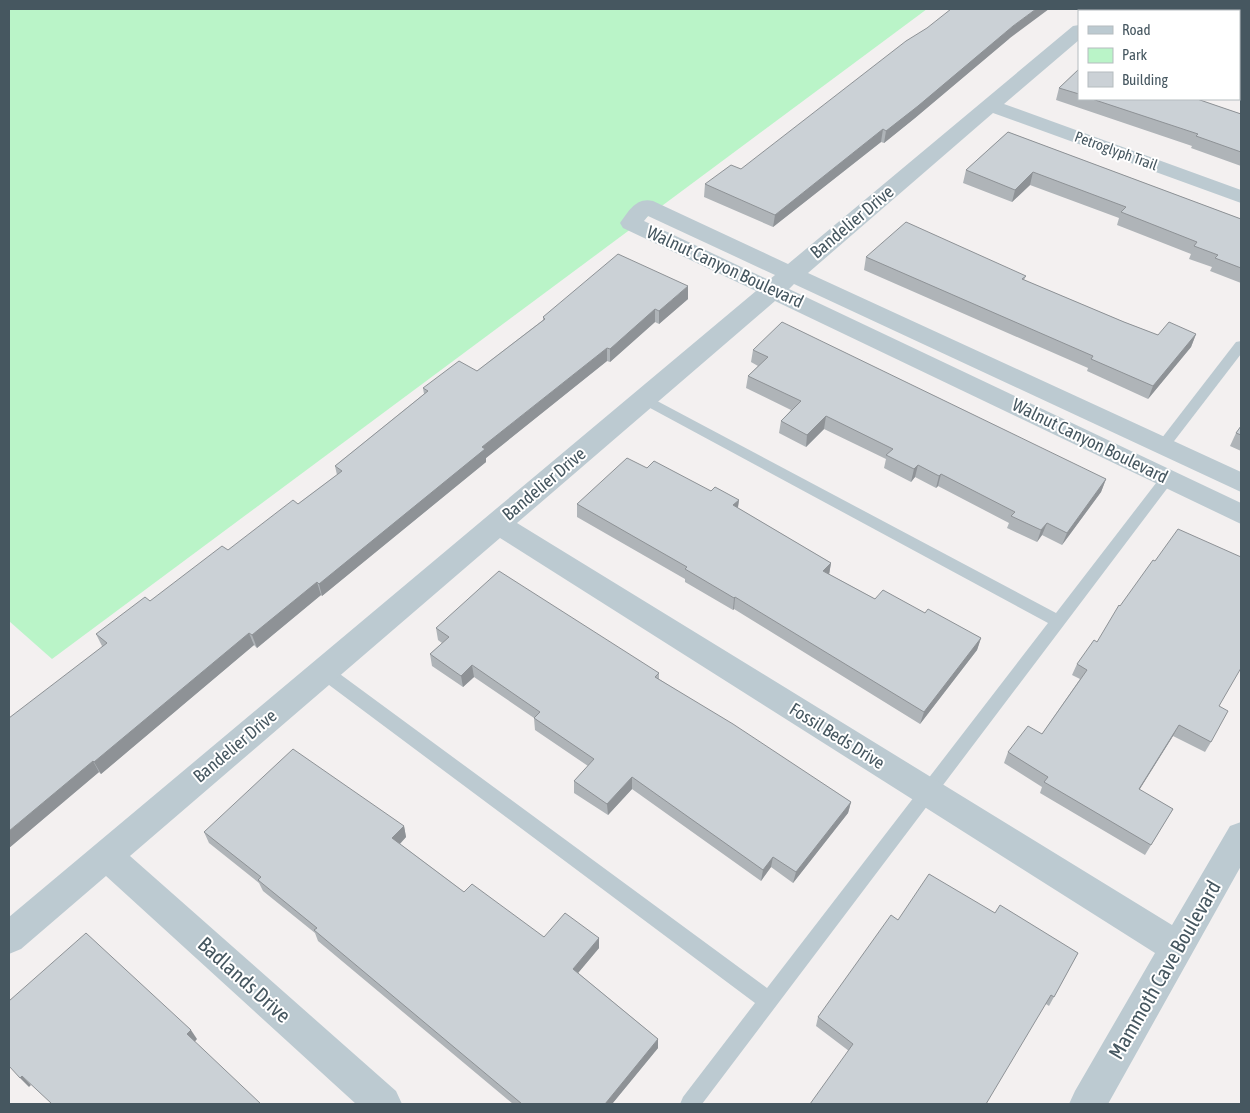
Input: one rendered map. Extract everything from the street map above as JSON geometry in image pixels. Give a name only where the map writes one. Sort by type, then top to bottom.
[{"type":"street","name":"Bandelier Drive","points":[[9,938],[1078,31]]},
{"type":"street","name":"Petroglyph Trail","points":[[990,105],[1241,197]]},
{"type":"street","name":"Walnut Canyon Boulevard","points":[[1241,483],[1163,446],[782,282],[631,222],[645,206],[782,282],[1241,514]]},
{"type":"street","name":"Fossil Beds Drive","points":[[497,523],[1178,948]]},
{"type":"street","name":"Mammoth Cave Boulevard","points":[[1088,1104],[1241,836]]},
{"type":"street","name":"Badlands Drive","points":[[106,856],[382,1104]]},
{"type":"lane","points":[[1163,446],[1241,345]]},
{"type":"lane","points":[[644,399],[1059,622]]},
{"type":"lane","points":[[690,1104],[1168,478]]},
{"type":"lane","points":[[323,672],[769,1001]]},
{"type":"green space","points":[[9,9],[927,9],[52,659],[9,621]]},
{"type":"building","points":[[951,9],[1036,9],[918,106],[886,131],[883,129],[775,215],[705,184],[731,165],[741,169],[906,41],[927,28]]},
{"type":"building","points":[[1241,9],[1241,47],[1240,10],[1148,10]]},
{"type":"building","points":[[1078,70],[1078,94],[1059,88]]},
{"type":"building","points":[[1095,100],[1200,100],[1241,114],[1241,152],[1196,136],[1198,134]]},
{"type":"building","points":[[1008,132],[1241,219],[1241,268],[1215,258],[1218,255],[1194,246],[1197,242],[1121,212],[1126,207],[1033,172],[1015,190],[966,170]]},
{"type":"building","points":[[906,222],[1026,276],[1022,279],[1124,322],[1158,335],[1169,322],[1196,334],[1153,386],[1091,359],[1093,356],[866,257]]},
{"type":"building","points":[[618,254],[688,286],[659,311],[655,309],[610,349],[607,348],[482,447],[485,449],[319,584],[317,582],[252,635],[249,633],[9,831],[9,718],[107,643],[96,634],[145,597],[150,601],[222,546],[228,550],[293,500],[298,504],[342,471],[335,466],[428,391],[423,388],[459,361],[477,371],[545,319],[543,317]]},
{"type":"building","points":[[782,322],[1106,479],[1067,533],[1047,523],[1041,530],[1011,516],[1015,512],[941,474],[939,476],[918,465],[914,469],[886,455],[893,449],[826,416],[807,435],[781,421],[801,401],[748,376],[768,357],[753,350]]},
{"type":"building","points":[[1241,426],[1241,435],[1236,433]]},
{"type":"building","points":[[627,458],[647,468],[654,461],[711,491],[715,487],[739,500],[733,505],[831,563],[823,571],[875,599],[883,590],[925,613],[928,609],[981,638],[924,712],[735,597],[685,569],[687,567],[577,504]]},
{"type":"building","points":[[1178,529],[1241,557],[1241,668],[1219,706],[1228,711],[1211,742],[1179,725],[1139,789],[1173,809],[1151,845],[1044,782],[1048,777],[1008,752],[1028,726],[1042,734],[1087,670],[1077,664],[1094,640],[1097,642],[1119,605]]},
{"type":"building","points":[[499,571],[659,673],[655,677],[733,724],[851,802],[796,872],[773,857],[763,870],[632,777],[607,804],[574,781],[594,759],[534,718],[540,712],[472,665],[461,676],[430,654],[449,637],[436,628]]},
{"type":"building","points":[[293,749],[404,826],[392,838],[464,892],[472,884],[544,937],[565,913],[599,938],[573,969],[658,1039],[605,1104],[522,1104],[314,930],[317,928],[258,880],[261,877],[204,832]]},
{"type":"building","points":[[929,874],[995,913],[1000,905],[1078,953],[1054,997],[1051,995],[986,1104],[810,1104],[853,1044],[818,1017],[891,915],[898,920]]},
{"type":"building","points":[[86,933],[191,1030],[187,1034],[261,1104],[52,1104],[22,1076],[20,1078],[9,1066],[9,1001]]}]
